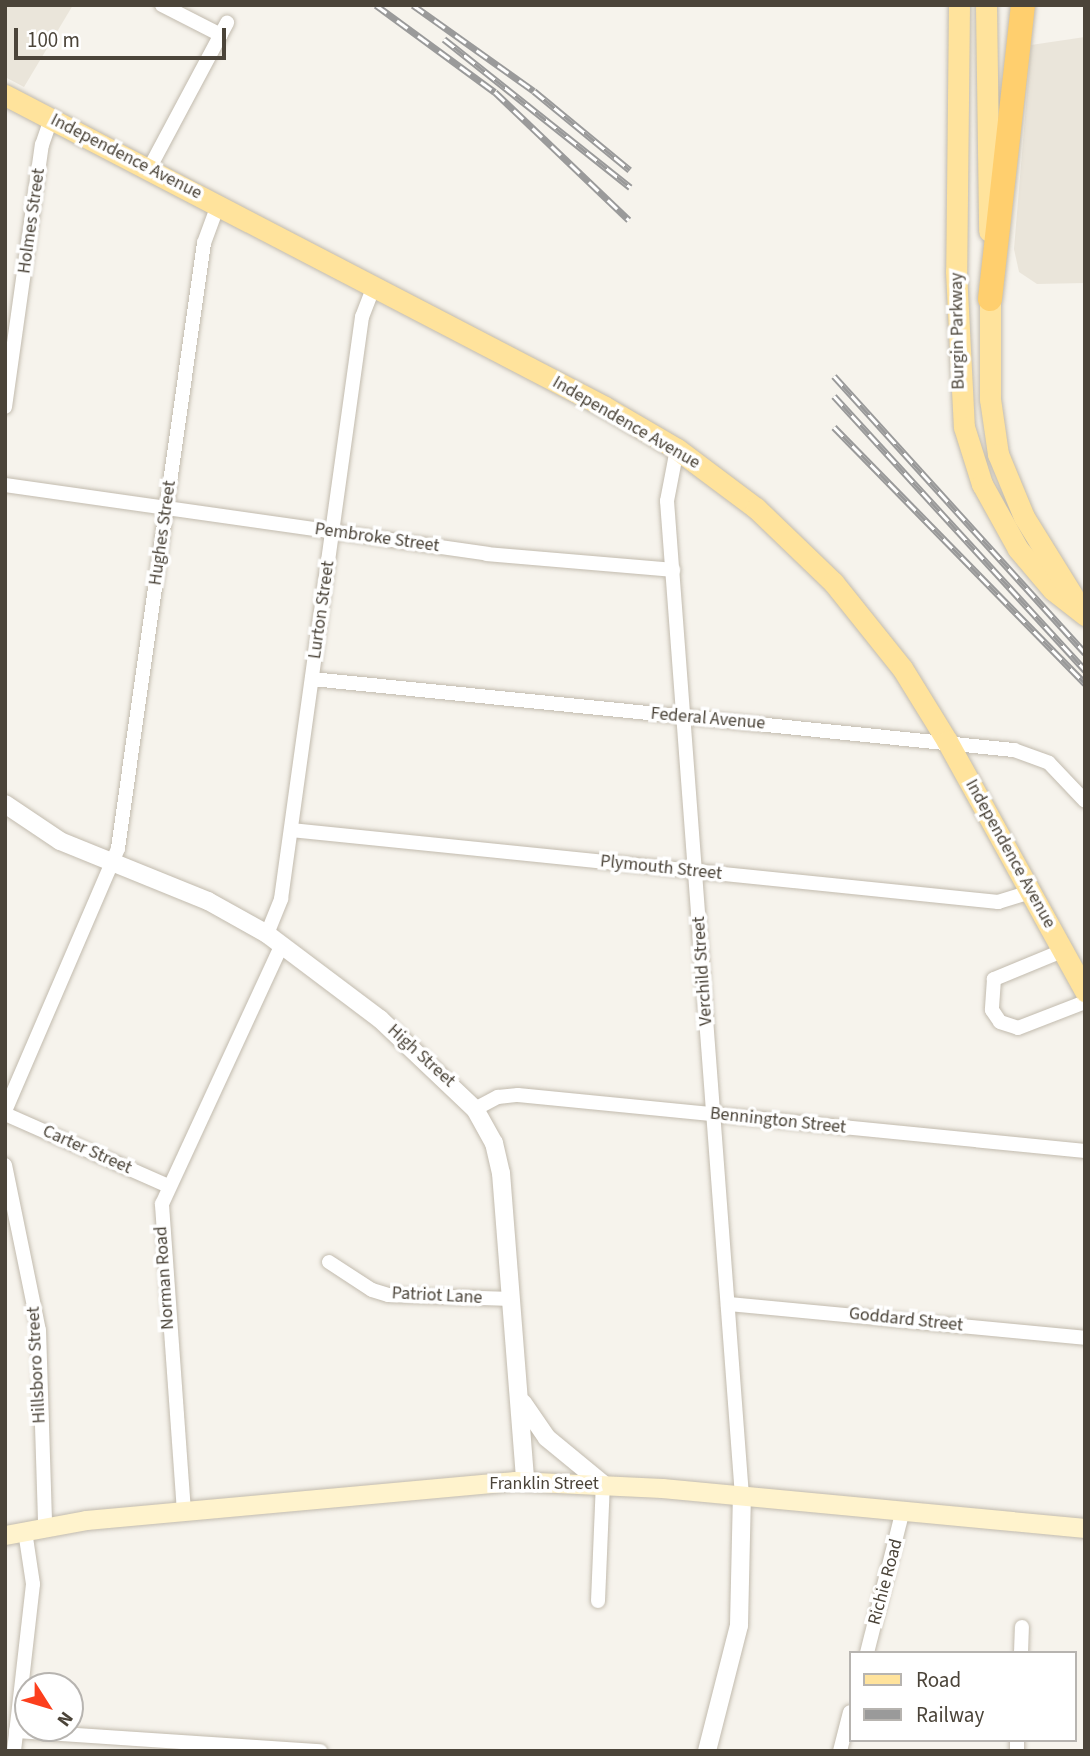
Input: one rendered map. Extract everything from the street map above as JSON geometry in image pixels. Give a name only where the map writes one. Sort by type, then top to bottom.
[{"type":"highway","points":[[990,299],[1023,5]]},
{"type":"main road","name":"Burgin Parkway","points":[[959,5],[956,271],[964,427],[982,484],[1018,550],[1053,590],[1085,613]]},
{"type":"main road","name":"Burgin Parkway","points":[[986,5],[990,399],[998,454],[1024,517],[1085,613]]},
{"type":"main road","name":"Independence Avenue","points":[[5,95],[374,286],[677,449],[756,508],[833,582],[902,668],[947,741],[1085,991]]},
{"type":"main road","name":"Franklin Street","points":[[5,1535],[45,1526],[525,1481],[742,1495],[1085,1528]]},
{"type":"street","points":[[149,169],[224,29],[162,5]]},
{"type":"street","name":"Holmes Street","points":[[5,407],[42,145],[51,119]]},
{"type":"street","name":"Hughes Street","points":[[114,863],[204,243],[218,205]]},
{"type":"street","name":"Lurton Street","points":[[274,939],[362,317],[374,286]]},
{"type":"street","name":"Verchild Street","points":[[677,449],[667,501],[742,1495]]},
{"type":"street","name":"Pembroke Street","points":[[5,485],[504,556],[673,570]]},
{"type":"street","name":"Federal Avenue","points":[[312,679],[947,741],[1037,756],[1085,801]]},
{"type":"street","name":"High Street","points":[[5,804],[34,824],[114,863],[208,901],[274,939],[400,1036],[475,1109],[499,1162],[520,1393],[525,1481]]},
{"type":"street","name":"Plymouth Street","points":[[291,830],[998,902],[1030,892]]},
{"type":"street","points":[[5,1113],[114,863]]},
{"type":"street","name":"Norman Road","points":[[184,1512],[161,1225],[168,1186],[274,939]]},
{"type":"street","points":[[1062,951],[994,979],[992,1010],[1000,1022],[1018,1028],[1085,1002]]},
{"type":"street","name":"Bennington Street","points":[[475,1109],[512,1095],[1085,1151]]},
{"type":"street","name":"Carter Street","points":[[5,1113],[168,1186]]},
{"type":"street","name":"Hillsboro Street","points":[[5,1164],[39,1330],[45,1526]]},
{"type":"street","name":"Patriot Lane","points":[[330,1262],[372,1290],[388,1295],[512,1299]]},
{"type":"street","name":"Goddard Street","points":[[727,1304],[1085,1338]]},
{"type":"street","points":[[520,1393],[529,1415],[547,1438],[603,1484],[597,1601]]},
{"type":"street","points":[[706,1751],[740,1618],[742,1495]]},
{"type":"street","name":"Richie Road","points":[[868,1651],[903,1510]]},
{"type":"street","points":[[23,1672],[33,1584],[25,1531]]},
{"type":"street","points":[[1021,1651],[1022,1627]]},
{"type":"street","points":[[840,1751],[848,1720]]},
{"type":"street","points":[[84,1738],[170,1746],[320,1751]]},
{"type":"shaded area","points":[[5,5],[73,5],[24,87],[5,77]]},
{"type":"shaded area","points":[[1085,37],[1085,283],[1037,284],[1019,272],[1014,249],[1031,45]]},
{"type":"railway","points":[[376,5],[495,92],[629,220]]},
{"type":"railway","points":[[413,5],[534,91],[630,170]]},
{"type":"railway","points":[[444,39],[630,187]]},
{"type":"railway","points":[[834,376],[1085,653]]},
{"type":"railway","points":[[834,396],[1085,670]]},
{"type":"railway","points":[[834,427],[1085,683]]}]
